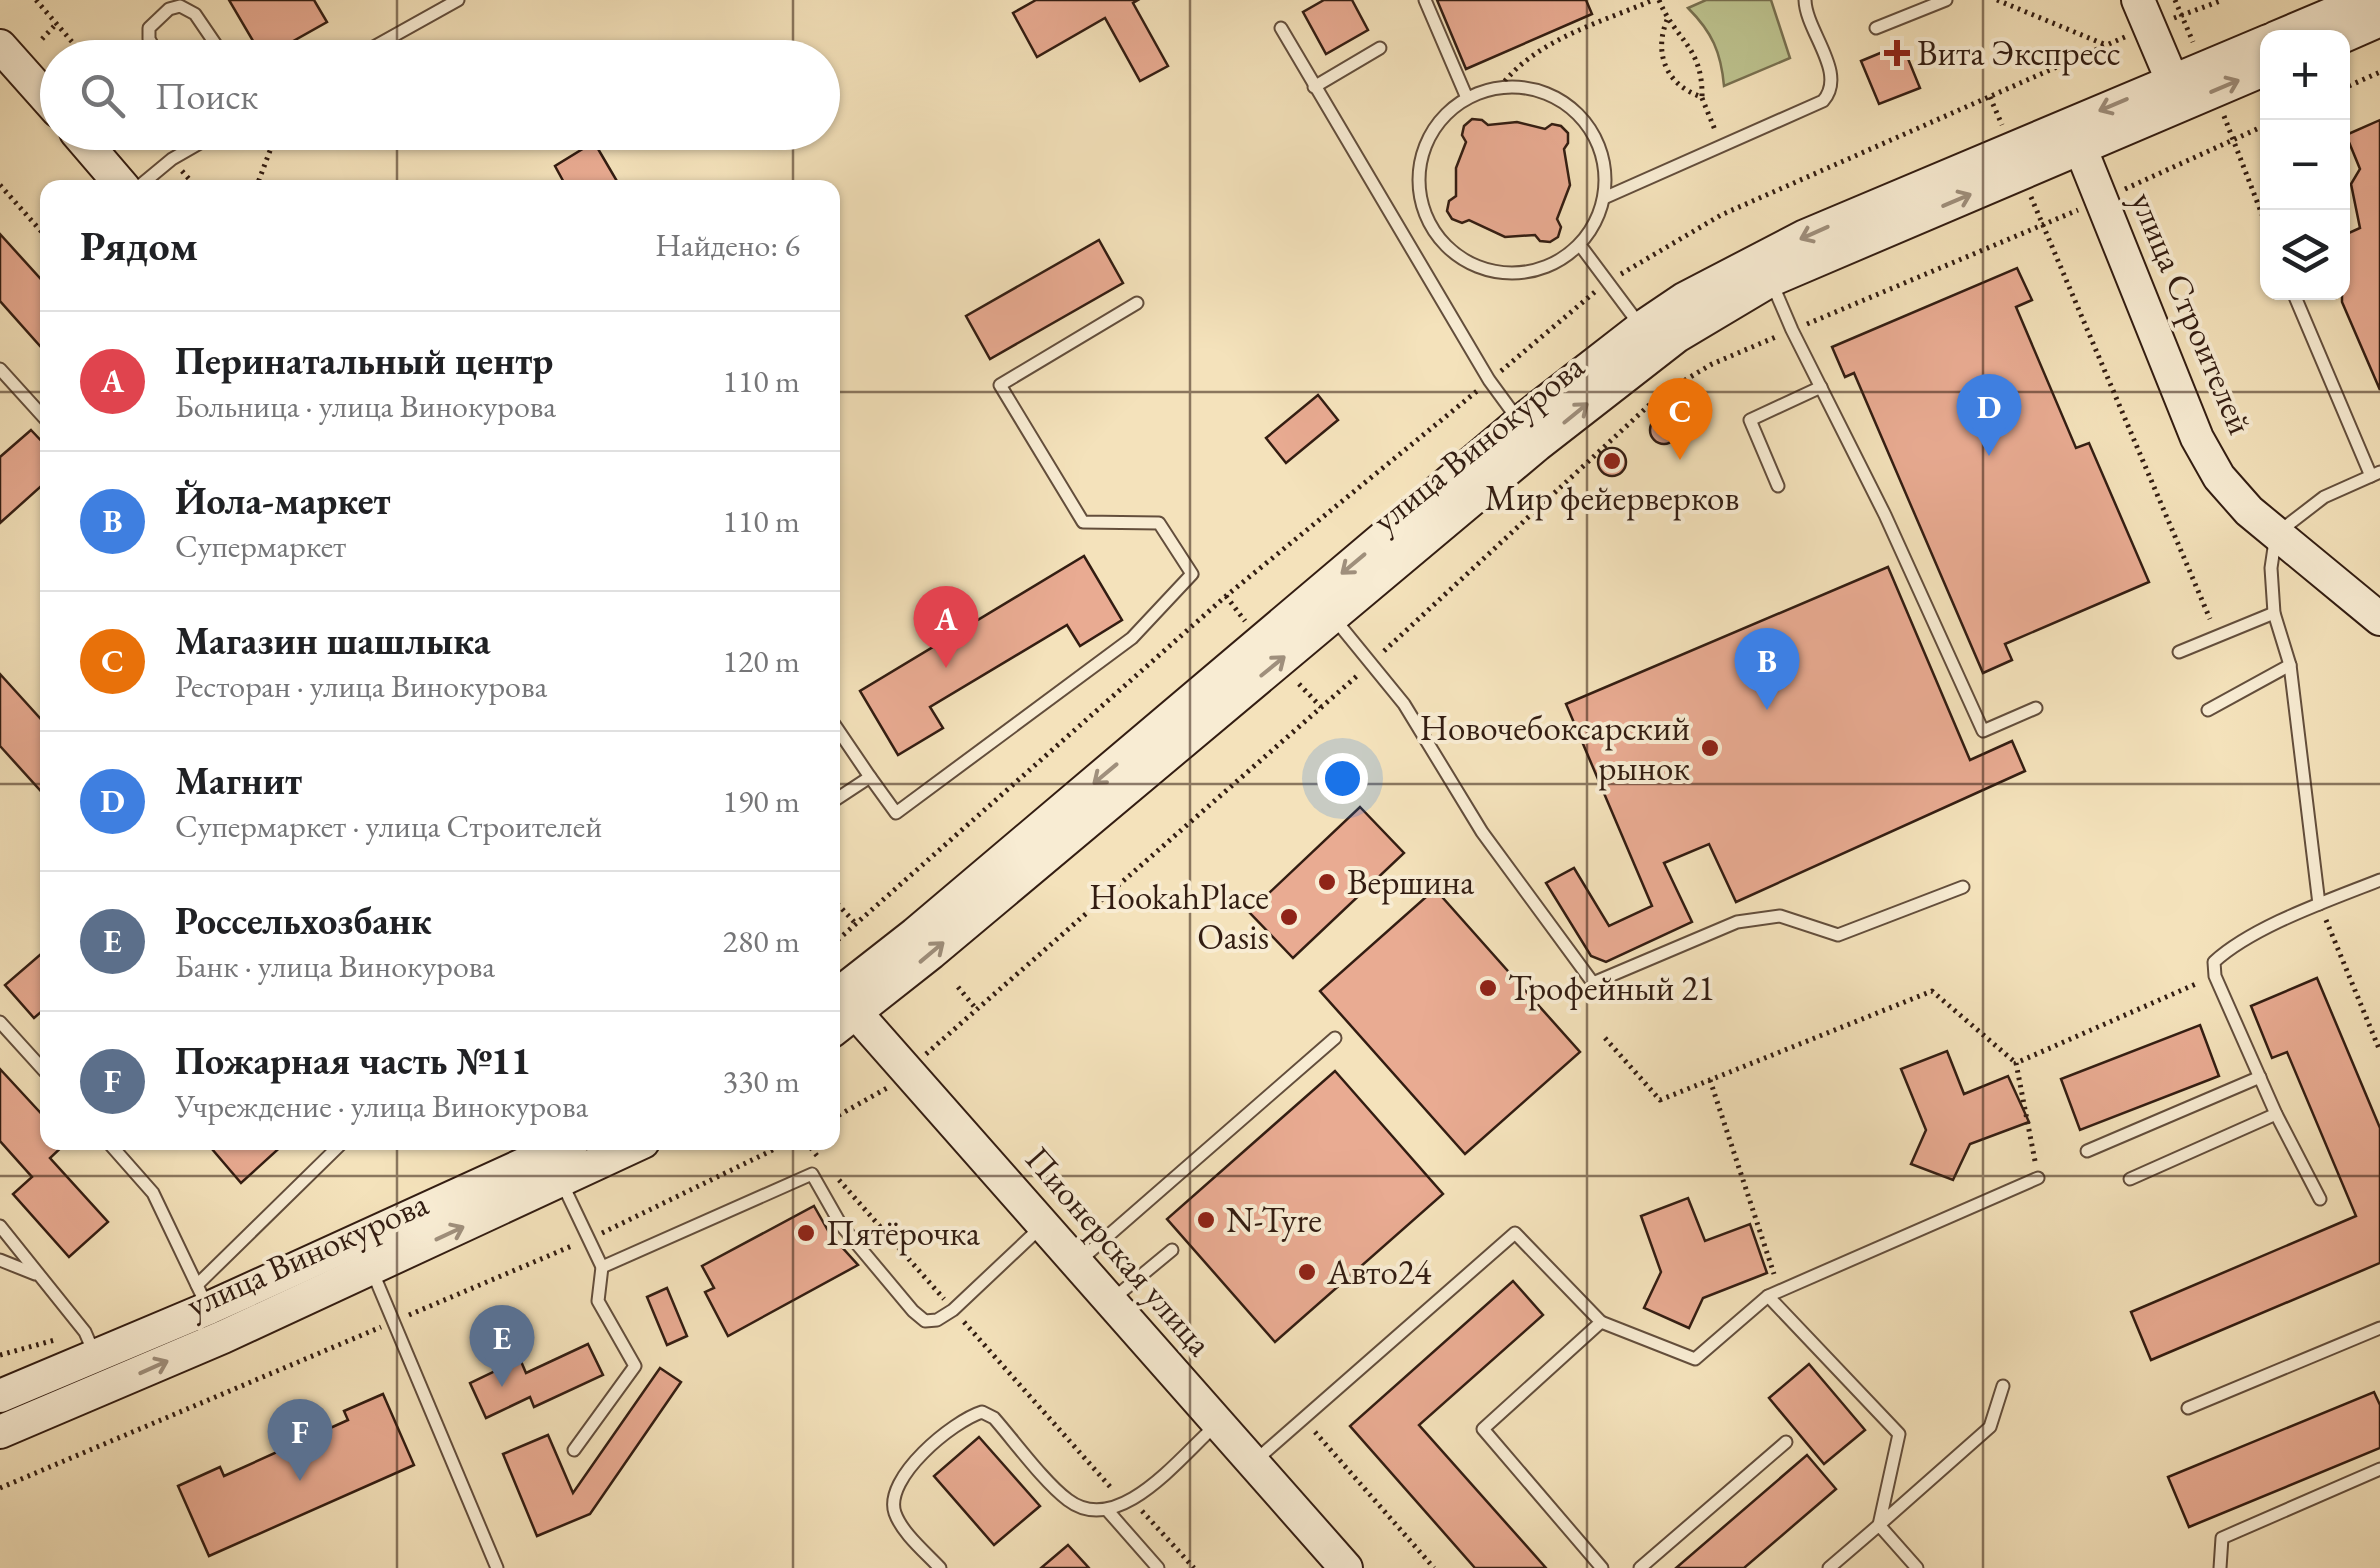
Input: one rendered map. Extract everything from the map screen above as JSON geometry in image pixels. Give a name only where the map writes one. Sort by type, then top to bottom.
[{"type":"main road","points":[[2138,0],[2177,92]]},
{"type":"main road","points":[[2294,30],[2365,0]]},
{"type":"main road","points":[[2350,33],[2380,20]]},
{"type":"main road","name":"улица Винокурова","points":[[840,1004],[1529,434],[1641,328],[1697,292],[1788,244],[2076,135],[2177,92],[2260,45]]},
{"type":"main road","points":[[0,46],[40,92]]},
{"type":"main road","name":"улица Винокурова","points":[[2177,92],[2260,70]]},
{"type":"main road","name":"улица Винокурова","points":[[1529,434],[1677,336],[1771,280],[2076,135]]},
{"type":"main road","name":"улица Строителей","points":[[2076,135],[2197,438],[2220,477],[2250,511],[2380,619]]},
{"type":"main road","points":[[91,150],[117,180]]},
{"type":"main road","name":"Пионерская улица","points":[[840,1006],[1043,1225],[1346,1568]]},
{"type":"main road","name":"улица Винокурова","points":[[0,1432],[210,1310],[556,1150]]},
{"type":"main road","name":"улица Винокурова","points":[[210,1310],[371,1269],[627,1150]]},
{"type":"main road","name":"улица Винокурова","points":[[0,1396],[103,1371]]},
{"type":"lane","points":[[386,40],[458,0]]},
{"type":"lane","points":[[1425,0],[1467,98]]},
{"type":"lane","points":[[1604,198],[1814,107],[1828,95],[1831,74],[1804,0]]},
{"type":"lane","points":[[1876,28],[1927,4],[1946,0]]},
{"type":"lane","points":[[149,40],[149,28],[169,9],[180,6],[195,14],[213,40]]},
{"type":"lane","points":[[1281,28],[1489,380],[1529,434]]},
{"type":"lane","points":[[1314,87],[1380,48]]},
{"type":"lane","points":[[1500,87],[1536,89],[1552,95],[1581,116],[1600,146],[1606,180],[1604,198],[1591,231],[1580,245],[1549,266],[1512,274],[1475,266],[1444,244],[1424,212],[1420,194],[1422,157],[1438,123],[1467,98],[1500,87]]},
{"type":"lane","points":[[147,180],[189,150]]},
{"type":"lane","points":[[1580,245],[1641,328]]},
{"type":"lane","points":[[1771,280],[1885,515],[1982,731],[2036,708]]},
{"type":"lane","points":[[2297,300],[2375,474],[2324,497],[2276,534],[2271,568],[2274,613],[2290,664],[2319,904]]},
{"type":"lane","points":[[840,733],[896,813],[1132,638],[1192,574],[1159,523],[1083,522],[1000,385],[1137,303]]},
{"type":"lane","points":[[0,369],[40,413]]},
{"type":"lane","points":[[1778,486],[1750,420],[1821,387]]},
{"type":"lane","points":[[1323,606],[1372,662],[1435,750],[1482,832],[1593,983],[1737,922],[1780,916],[1838,935],[1963,886]]},
{"type":"lane","points":[[2179,652],[2274,613]]},
{"type":"lane","points":[[2208,710],[2290,664]]},
{"type":"lane","points":[[840,797],[870,777]]},
{"type":"lane","points":[[2320,1199],[2276,1114],[2214,976],[2214,962],[2230,948],[2319,904],[2380,880]]},
{"type":"lane","points":[[0,1022],[40,1066]]},
{"type":"lane","points":[[1077,1263],[1335,1038]]},
{"type":"lane","points":[[2087,1151],[2260,1077]]},
{"type":"lane","points":[[2130,1179],[2276,1114]]},
{"type":"lane","points":[[115,1150],[153,1193],[210,1310],[337,1150]]},
{"type":"lane","points":[[602,1267],[812,1174],[840,1225],[913,1311],[925,1321],[937,1320],[953,1310],[1043,1225]]},
{"type":"lane","points":[[1253,1462],[1514,1233],[1601,1322],[1694,1359],[1774,1293],[2038,1178]]},
{"type":"lane","points":[[561,1182],[602,1267],[598,1301],[634,1366],[574,1450]]},
{"type":"lane","points":[[0,1226],[85,1332],[103,1371]]},
{"type":"lane","points":[[1110,1301],[1172,1250]]},
{"type":"lane","points":[[0,1260],[39,1276]]},
{"type":"lane","points":[[371,1269],[497,1568]]},
{"type":"lane","points":[[1774,1293],[1899,1434],[1878,1525]]},
{"type":"lane","points":[[1601,1322],[1483,1429],[1602,1568]]},
{"type":"lane","points":[[2188,1408],[2377,1329],[2380,1343]]},
{"type":"lane","points":[[1830,1568],[1990,1427],[2003,1386]]},
{"type":"lane","points":[[940,1568],[895,1514],[893,1498],[898,1480],[964,1418],[982,1412],[994,1418],[1066,1499],[1084,1509],[1108,1511],[1131,1502],[1218,1423]]},
{"type":"lane","points":[[1640,1568],[1786,1442]]},
{"type":"lane","points":[[2220,1568],[2222,1538],[2380,1469]]},
{"type":"lane","points":[[1108,1511],[1158,1568]]},
{"type":"lane","points":[[1878,1525],[1917,1568]]},
{"type":"path","points":[[36,0],[71,40]]},
{"type":"path","points":[[1500,87],[1512,70],[1537,50],[1656,0],[1695,54],[1702,97],[1722,146]]},
{"type":"path","points":[[1997,0],[2106,44]]},
{"type":"path","points":[[2182,16],[2223,0]]},
{"type":"path","points":[[1667,20],[1661,48],[1665,67],[1676,84],[1702,97]]},
{"type":"path","points":[[42,40],[57,23]]},
{"type":"path","points":[[2350,85],[2380,72]]},
{"type":"path","points":[[1990,97],[2005,133]]},
{"type":"path","points":[[922,1058],[1372,662],[1660,395],[1712,364],[2042,226],[2260,128]]},
{"type":"path","points":[[2233,140],[2260,210]]},
{"type":"path","points":[[259,180],[271,150]]},
{"type":"path","points":[[0,185],[40,230]]},
{"type":"path","points":[[2029,192],[2217,636]]},
{"type":"path","points":[[1226,596],[1250,628]]},
{"type":"path","points":[[1298,684],[1321,707]]},
{"type":"path","points":[[2319,904],[2380,1051]]},
{"type":"path","points":[[840,907],[857,925]]},
{"type":"path","points":[[2016,1063],[2214,976]]},
{"type":"path","points":[[958,987],[977,1010]]},
{"type":"path","points":[[1606,1038],[1660,1100],[1932,991],[2016,1063],[2038,1178]]},
{"type":"path","points":[[1710,1080],[1774,1293]]},
{"type":"path","points":[[840,1114],[887,1088]]},
{"type":"path","points":[[813,1150],[1112,1490],[1131,1502],[1194,1568]]},
{"type":"path","points":[[1303,1419],[1434,1568]]},
{"type":"green space","points":[[1706,0],[1771,0],[1790,58],[1724,86],[1714,43],[1688,8]]},
{"type":"building","points":[[229,0],[314,0],[327,22],[295,40],[252,40]]},
{"type":"building","points":[[1036,0],[1138,0],[1133,3],[1168,66],[1140,81],[1105,18],[1037,57],[1013,13]]},
{"type":"building","points":[[1324,0],[1352,0],[1368,30],[1326,54],[1303,12]]},
{"type":"building","points":[[1437,0],[1586,0],[1592,14],[1466,69]]},
{"type":"building","points":[[1902,44],[1920,88],[1879,104],[1861,61]]},
{"type":"building","points":[[1472,119],[1488,125],[1517,122],[1545,129],[1552,124],[1568,133],[1564,149],[1570,185],[1557,219],[1561,227],[1558,237],[1550,242],[1540,241],[1535,235],[1505,237],[1469,220],[1462,223],[1452,219],[1447,211],[1449,201],[1456,196],[1456,168],[1466,142],[1462,135],[1464,126]]},
{"type":"building","points":[[2380,120],[2380,390],[2342,302],[2350,300],[2350,232],[2360,228],[2351,184],[2360,169],[2350,145],[2350,133]]},
{"type":"building","points":[[581,150],[599,150],[616,180],[563,180],[555,166]]},
{"type":"building","points":[[0,234],[40,278],[40,346],[0,301]]},
{"type":"building","points":[[1099,240],[1123,283],[990,359],[966,316]]},
{"type":"building","points":[[2017,268],[2032,300],[2016,307],[2076,448],[2089,443],[2149,582],[2005,644],[2012,660],[1983,673],[1854,373],[1845,377],[1832,347]]},
{"type":"building","points":[[1318,395],[1338,420],[1286,463],[1266,438]]},
{"type":"building","points":[[1664,416],[1674,420],[1678,430],[1674,440],[1664,444],[1654,440],[1650,430],[1654,420]]},
{"type":"building","points":[[31,430],[40,440],[40,487],[0,523],[0,457]]},
{"type":"building","points":[[1612,448],[1622,452],[1626,462],[1622,472],[1612,476],[1602,472],[1598,462],[1602,452]]},
{"type":"building","points":[[1084,556],[1122,620],[1080,646],[1067,625],[930,707],[943,728],[898,755],[860,691]]},
{"type":"building","name":"Новочебоксарский рынок","points":[[1888,567],[1970,760],[2012,741],[2025,771],[1736,902],[1709,844],[1664,863],[1692,922],[1606,962],[1591,956],[1546,883],[1574,868],[1609,926],[1652,906],[1566,704]]},
{"type":"building","points":[[0,674],[40,718],[40,790],[0,746]]},
{"type":"building","name":"Вершина","points":[[1360,807],[1404,853],[1293,958],[1249,912]]},
{"type":"building","points":[[1435,889],[1580,1052],[1465,1154],[1320,991]]},
{"type":"building","points":[[40,955],[40,1013],[34,1018],[5,985]]},
{"type":"building","points":[[2317,978],[2380,1128],[2380,1263],[2151,1360],[2131,1312],[2356,1216],[2287,1052],[2272,1058],[2251,1006]]},
{"type":"building","points":[[2200,1025],[2219,1076],[2080,1130],[2061,1079]]},
{"type":"building","points":[[1947,1051],[1964,1094],[2008,1076],[2029,1122],[1970,1144],[1953,1180],[1911,1164],[1926,1130],[1901,1069]]},
{"type":"building","points":[[0,1069],[40,1112],[40,1150],[58,1150],[50,1158],[108,1222],[69,1257],[13,1194],[32,1177],[0,1141]]},
{"type":"building","points":[[1335,1071],[1443,1194],[1275,1342],[1167,1219]]},
{"type":"building","points":[[213,1150],[277,1150],[241,1183]]},
{"type":"building","points":[[1688,1198],[1705,1241],[1750,1224],[1767,1273],[1703,1298],[1689,1328],[1644,1308],[1661,1272],[1641,1216]]},
{"type":"building","points":[[814,1206],[830,1234],[858,1265],[728,1336],[705,1292],[714,1288],[702,1266]]},
{"type":"building","points":[[1513,1281],[1543,1315],[1419,1425],[1546,1568],[1475,1568],[1350,1426]]},
{"type":"building","points":[[667,1288],[687,1336],[667,1345],[647,1297]]},
{"type":"building","points":[[588,1344],[603,1375],[534,1407],[530,1397],[486,1418],[470,1383],[520,1359],[526,1373]]},
{"type":"building","points":[[1809,1364],[1865,1430],[1824,1464],[1769,1398]]},
{"type":"building","points":[[660,1368],[681,1382],[590,1514],[537,1536],[503,1454],[548,1435],[573,1493]]},
{"type":"building","points":[[2374,1392],[2380,1405],[2380,1448],[2189,1527],[2168,1477]]},
{"type":"building","points":[[383,1394],[414,1465],[209,1556],[178,1486],[220,1467],[224,1476],[348,1420],[344,1411]]},
{"type":"building","points":[[979,1437],[1040,1506],[994,1545],[934,1476]]},
{"type":"building","points":[[1807,1455],[1836,1489],[1744,1568],[1676,1568]]},
{"type":"building","points":[[1068,1545],[1089,1568],[1041,1568]]},
{"type":"place","name":"Вита Экспресс","points":[[1897,53]]},
{"type":"place","name":"Магнит","points":[[1989,456]]},
{"type":"place","name":"Магазин шашлыка","points":[[1680,460]]},
{"type":"place","name":"Мир фейерверков","points":[[1612,461]]},
{"type":"place","name":"Перинатальный центр","points":[[946,668]]},
{"type":"place","name":"Йола-маркет","points":[[1767,710]]},
{"type":"place","name":"Новочебоксарский рынок","points":[[1710,748]]},
{"type":"place","name":"Вершина","points":[[1327,882]]},
{"type":"place","name":"HookahPlace Oasis","points":[[1289,917]]},
{"type":"place","name":"Трофейный 21","points":[[1488,988]]},
{"type":"place","name":"N-Tyre","points":[[1206,1220]]},
{"type":"place","name":"Пятёрочка","points":[[806,1233]]},
{"type":"place","name":"Авто24","points":[[1307,1272]]},
{"type":"place","name":"Россельхозбанк","points":[[502,1387]]},
{"type":"place","name":"Пожарная часть №11","points":[[300,1481]]}]
